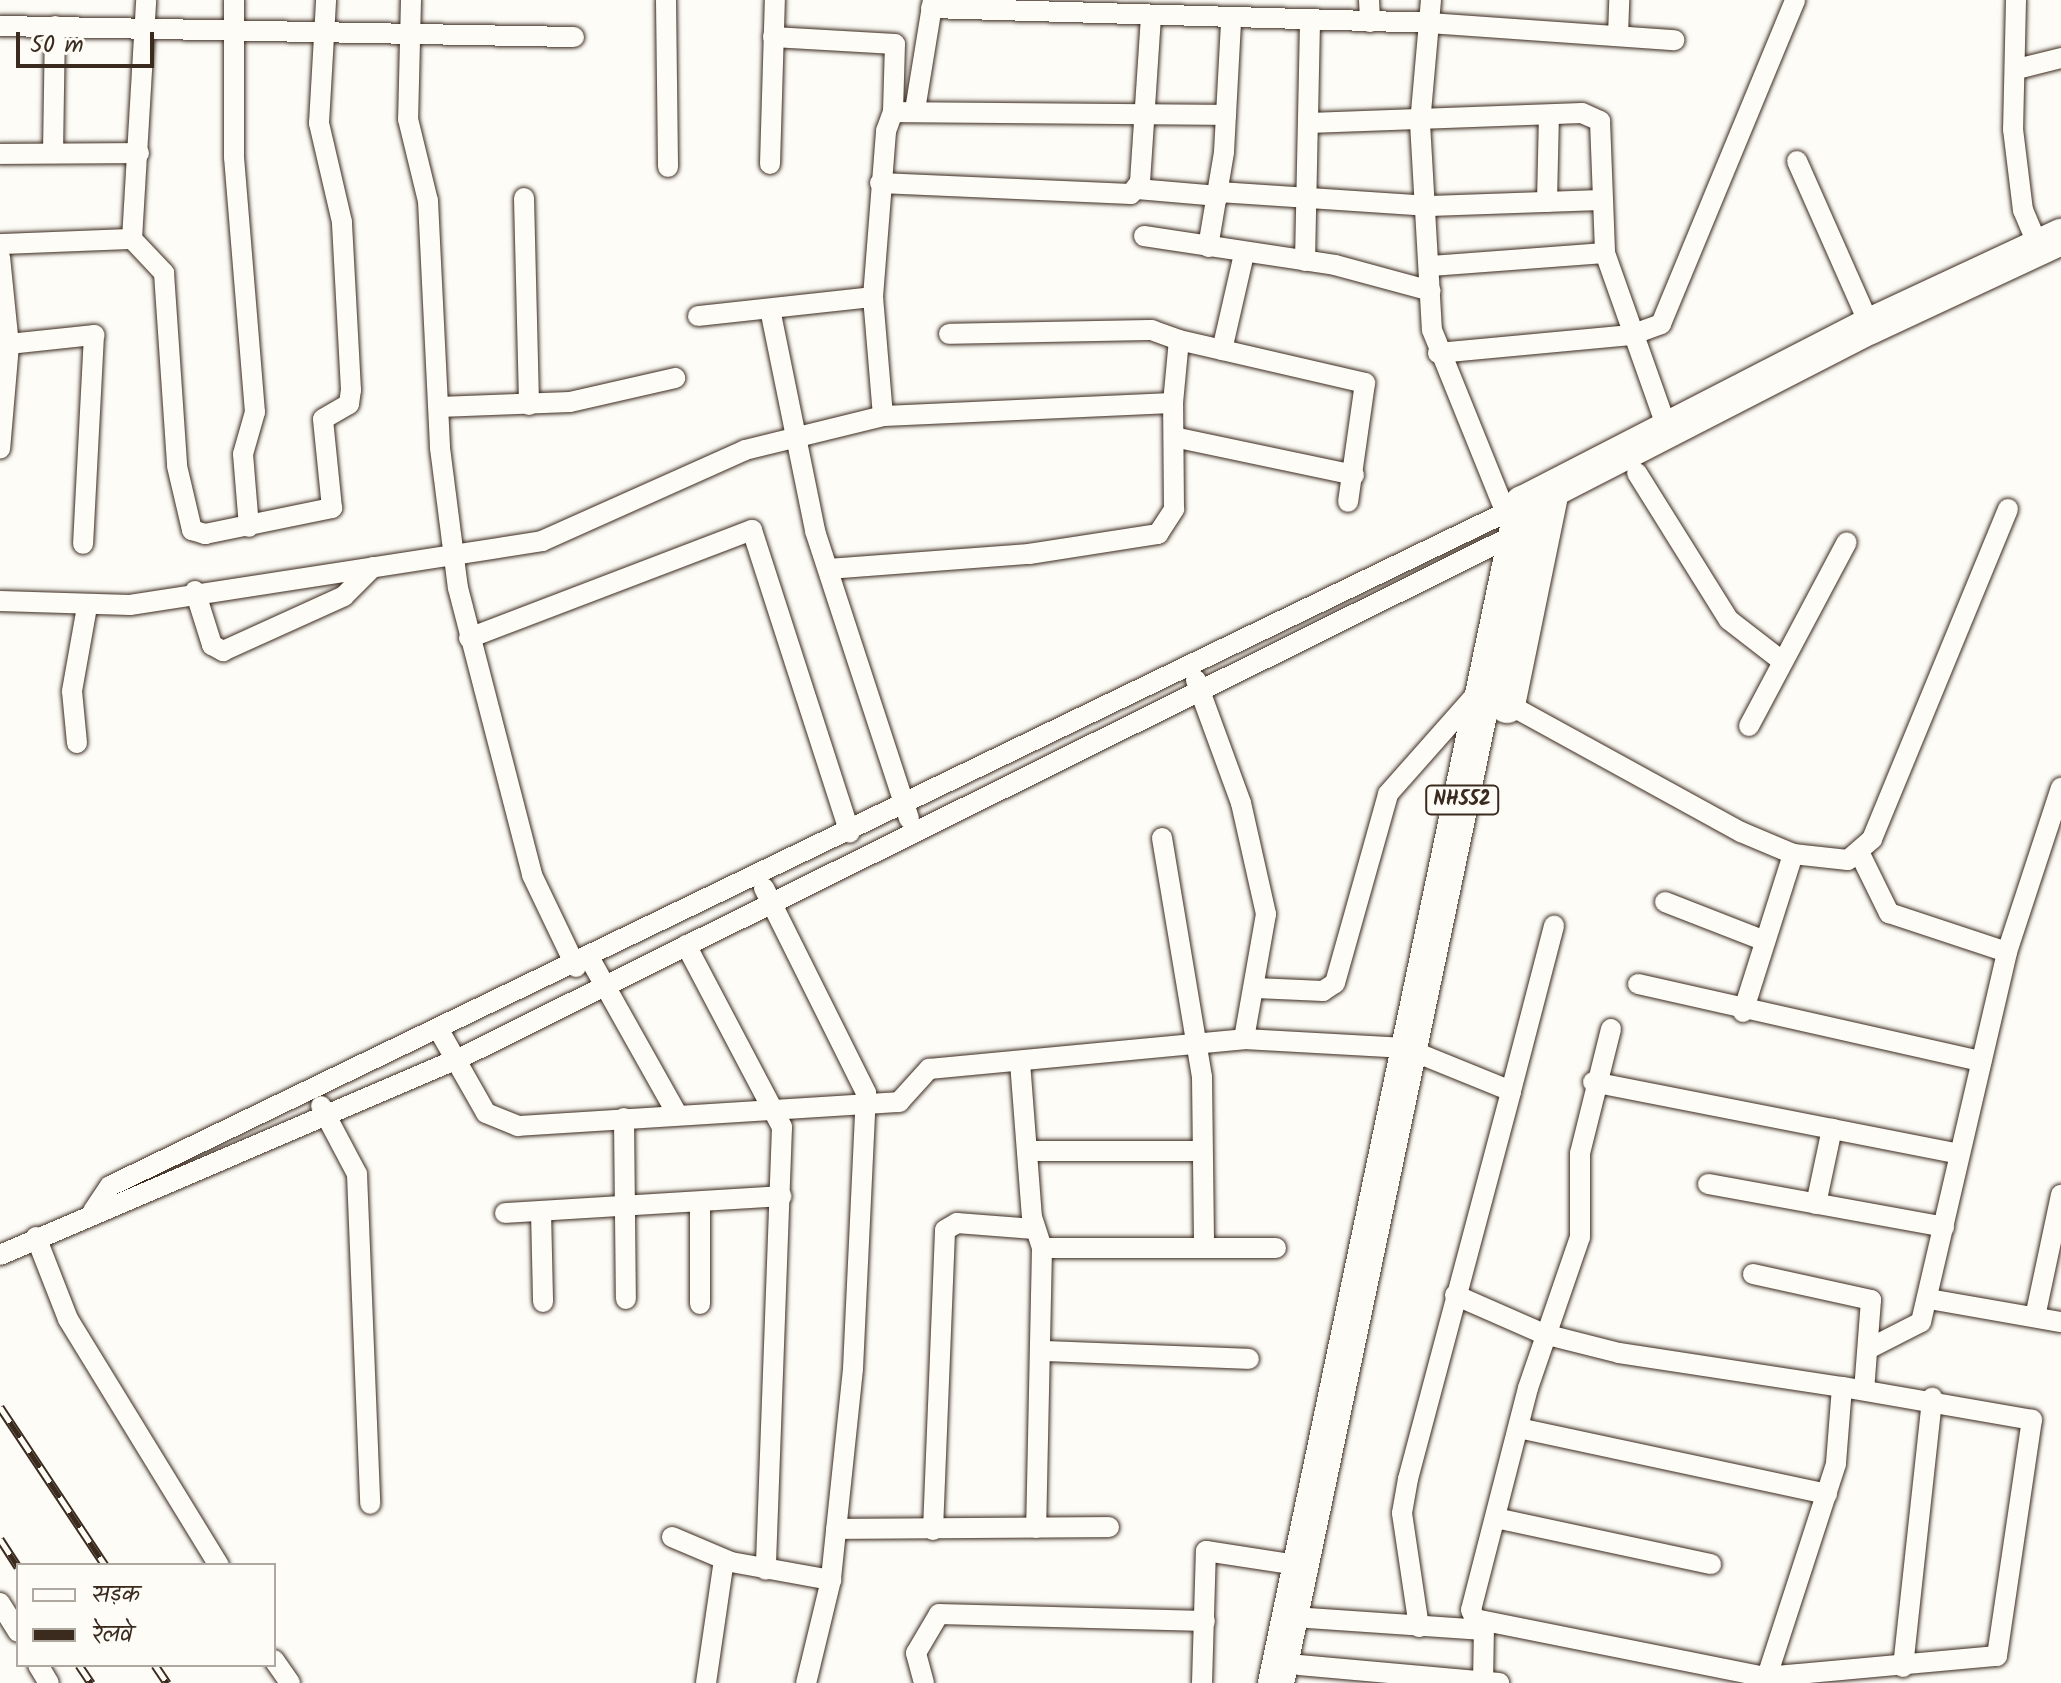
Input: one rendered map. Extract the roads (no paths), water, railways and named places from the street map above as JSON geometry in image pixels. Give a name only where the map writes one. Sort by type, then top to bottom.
[{"type":"highway","points":[[1529,512],[1668,431],[1870,326],[2053,247]]},
{"type":"highway","points":[[1529,512],[1637,473],[2053,247]]},
{"type":"highway","name":"NH552","points":[[1290,1677],[1296,1565],[1498,693],[1529,512]]},
{"type":"highway","name":"NH552","points":[[1290,1677],[1308,1618],[1415,1052]]},
{"type":"street","points":[[146,0],[132,239],[164,273],[188,523],[198,534],[249,527],[332,508],[323,419],[351,398],[342,222],[319,123],[326,0]]},
{"type":"street","points":[[234,0],[232,30],[255,412],[243,454],[249,527]]},
{"type":"street","points":[[411,0],[408,119],[428,201],[439,407],[454,555],[469,638],[532,875],[583,963],[605,986],[677,1114]]},
{"type":"street","points":[[666,0],[668,167]]},
{"type":"street","points":[[770,164],[775,0]]},
{"type":"street","points":[[1369,0],[1370,22]]},
{"type":"street","points":[[1431,0],[1420,123],[1430,206],[1431,291],[1438,353],[1529,512]]},
{"type":"street","points":[[1618,36],[1619,0]]},
{"type":"street","points":[[1438,353],[1631,335],[1661,324],[1672,311],[1795,0]]},
{"type":"street","points":[[2016,0],[2017,69],[2013,129],[2023,210],[2053,247]]},
{"type":"street","points":[[915,110],[932,4],[1231,21],[1429,23],[1674,40]]},
{"type":"street","points":[[1137,189],[1151,15]]},
{"type":"street","points":[[1208,247],[1219,194],[1231,21]]},
{"type":"street","points":[[1305,261],[1310,21]]},
{"type":"street","points":[[0,26],[145,25],[411,37],[574,37]]},
{"type":"street","points":[[53,153],[55,26]]},
{"type":"street","points":[[773,37],[895,44],[893,112],[880,183],[873,297],[883,416]]},
{"type":"street","points":[[2017,69],[2061,58]]},
{"type":"street","points":[[893,112],[1226,115]]},
{"type":"street","points":[[1309,123],[1420,123],[1582,113],[1600,121],[1605,253],[1631,335],[1668,431]]},
{"type":"street","points":[[1547,202],[1549,115]]},
{"type":"street","points":[[0,154],[139,153]]},
{"type":"street","points":[[1797,161],[1870,326]]},
{"type":"street","points":[[880,183],[1118,196],[1137,189],[1307,202],[1430,206],[1601,200]]},
{"type":"street","points":[[524,198],[529,405]]},
{"type":"street","points":[[1144,236],[1244,254],[1305,261],[1431,291]]},
{"type":"street","points":[[0,244],[132,239]]},
{"type":"street","points":[[1431,266],[1605,253]]},
{"type":"street","points":[[1222,350],[1244,254]]},
{"type":"street","points":[[0,257],[4,345],[0,449]]},
{"type":"street","points":[[698,316],[873,297]]},
{"type":"street","points":[[770,309],[793,435],[828,569],[913,830]]},
{"type":"street","points":[[949,334],[1105,326],[1365,383],[1348,502]]},
{"type":"street","points":[[4,345],[78,332],[94,335],[83,544]]},
{"type":"street","points":[[828,569],[1029,554],[1158,534],[1174,509],[1173,403],[1179,340]]},
{"type":"street","points":[[439,407],[529,405],[675,378]]},
{"type":"street","points":[[0,601],[87,607],[542,541],[793,435],[883,416],[1173,403]]},
{"type":"street","points":[[1174,437],[1354,475]]},
{"type":"street","points":[[1637,473],[1729,620],[1782,661]]},
{"type":"street","points":[[1860,854],[1922,728],[2008,509]]},
{"type":"street","points":[[93,1211],[110,1186],[583,963],[1191,664],[1529,512]]},
{"type":"street","points":[[2,1251],[93,1211],[119,1207],[456,1060],[1200,689],[1529,512]]},
{"type":"street","points":[[469,638],[752,530],[850,833]]},
{"type":"street","points":[[1749,726],[1847,542]]},
{"type":"street","points":[[195,591],[212,645],[223,651],[344,596],[373,567]]},
{"type":"street","points":[[77,743],[72,691],[87,607]]},
{"type":"street","points":[[1191,664],[1241,803],[1263,891],[1267,936],[1244,1039]]},
{"type":"street","points":[[1256,988],[1331,989],[1388,794],[1498,693],[1793,854],[1860,854]]},
{"type":"street","points":[[1870,1348],[1910,1331],[1929,1299],[1959,1154],[2007,952],[2061,788]]},
{"type":"street","points":[[1162,838],[1197,1044],[1204,1248]]},
{"type":"street","points":[[1743,1012],[1793,854]]},
{"type":"street","points":[[1860,854],[1889,913],[2007,952]]},
{"type":"street","points":[[758,878],[860,1073],[867,1104],[831,1580],[806,1683]]},
{"type":"street","points":[[1665,902],[1765,941]]},
{"type":"street","points":[[1419,1627],[1402,1513],[1455,1295],[1554,926]]},
{"type":"street","points":[[686,945],[777,1107],[781,1196],[766,1570]]},
{"type":"street","points":[[1638,984],[1743,1012],[1981,1061]]},
{"type":"street","points":[[1290,1677],[1488,1682],[1484,1627],[1471,1610],[1544,1334],[1580,1237],[1580,1153],[1593,1082],[1611,1029]]},
{"type":"street","points":[[440,1032],[486,1113],[499,1123],[899,1102],[929,1069],[1244,1039],[1415,1052],[1511,1091]]},
{"type":"street","points":[[1020,1062],[1034,1229],[1042,1248],[1036,1528]]},
{"type":"street","points":[[1593,1082],[1959,1154]]},
{"type":"street","points":[[314,1092],[357,1174],[370,1504]]},
{"type":"street","points":[[624,1118],[626,1299]]},
{"type":"street","points":[[1816,1204],[1832,1129]]},
{"type":"street","points":[[1027,1151],[1202,1151]]},
{"type":"street","points":[[1708,1184],[1944,1227]]},
{"type":"street","points":[[2035,1317],[2061,1195]]},
{"type":"street","points":[[505,1213],[781,1196]]},
{"type":"street","points":[[700,1202],[700,1304]]},
{"type":"street","points":[[541,1211],[543,1302]]},
{"type":"street","points":[[933,1530],[945,1230],[957,1223],[1034,1229]]},
{"type":"street","points":[[36,1237],[68,1319],[218,1563]]},
{"type":"street","points":[[1042,1248],[1276,1248]]},
{"type":"street","points":[[1753,1274],[1871,1300],[1870,1348],[1864,1390]]},
{"type":"street","points":[[1308,1618],[1419,1627],[1484,1627],[1765,1680],[1986,1660],[2004,1642],[2033,1430],[2024,1415],[1932,1398],[1619,1353],[1544,1334],[1455,1295]]},
{"type":"street","points":[[1929,1299],[2061,1322]]},
{"type":"street","points":[[1042,1351],[1249,1359]]},
{"type":"street","points":[[1765,1680],[1827,1494],[1842,1387]]},
{"type":"street","points":[[1903,1667],[1932,1398]]},
{"type":"street","points":[[1519,1428],[1827,1494]]},
{"type":"street","points":[[1496,1518],[1711,1564]]},
{"type":"street","points":[[836,1529],[1109,1527]]},
{"type":"street","points":[[672,1537],[724,1560],[831,1580]]},
{"type":"street","points":[[1202,1683],[1206,1551],[1296,1565]]},
{"type":"street","points":[[706,1683],[724,1560]]},
{"type":"street","points":[[0,1603],[16,1629]]},
{"type":"street","points":[[924,1683],[916,1653],[939,1614],[1205,1621]]},
{"type":"street","points":[[276,1663],[290,1683]]},
{"type":"railway","points":[[0,1407],[104,1563]]},
{"type":"railway","points":[[0,1539],[16,1564]]},
{"type":"railway","points":[[80,1667],[91,1683]]},
{"type":"railway","points":[[156,1667],[167,1683]]}]
